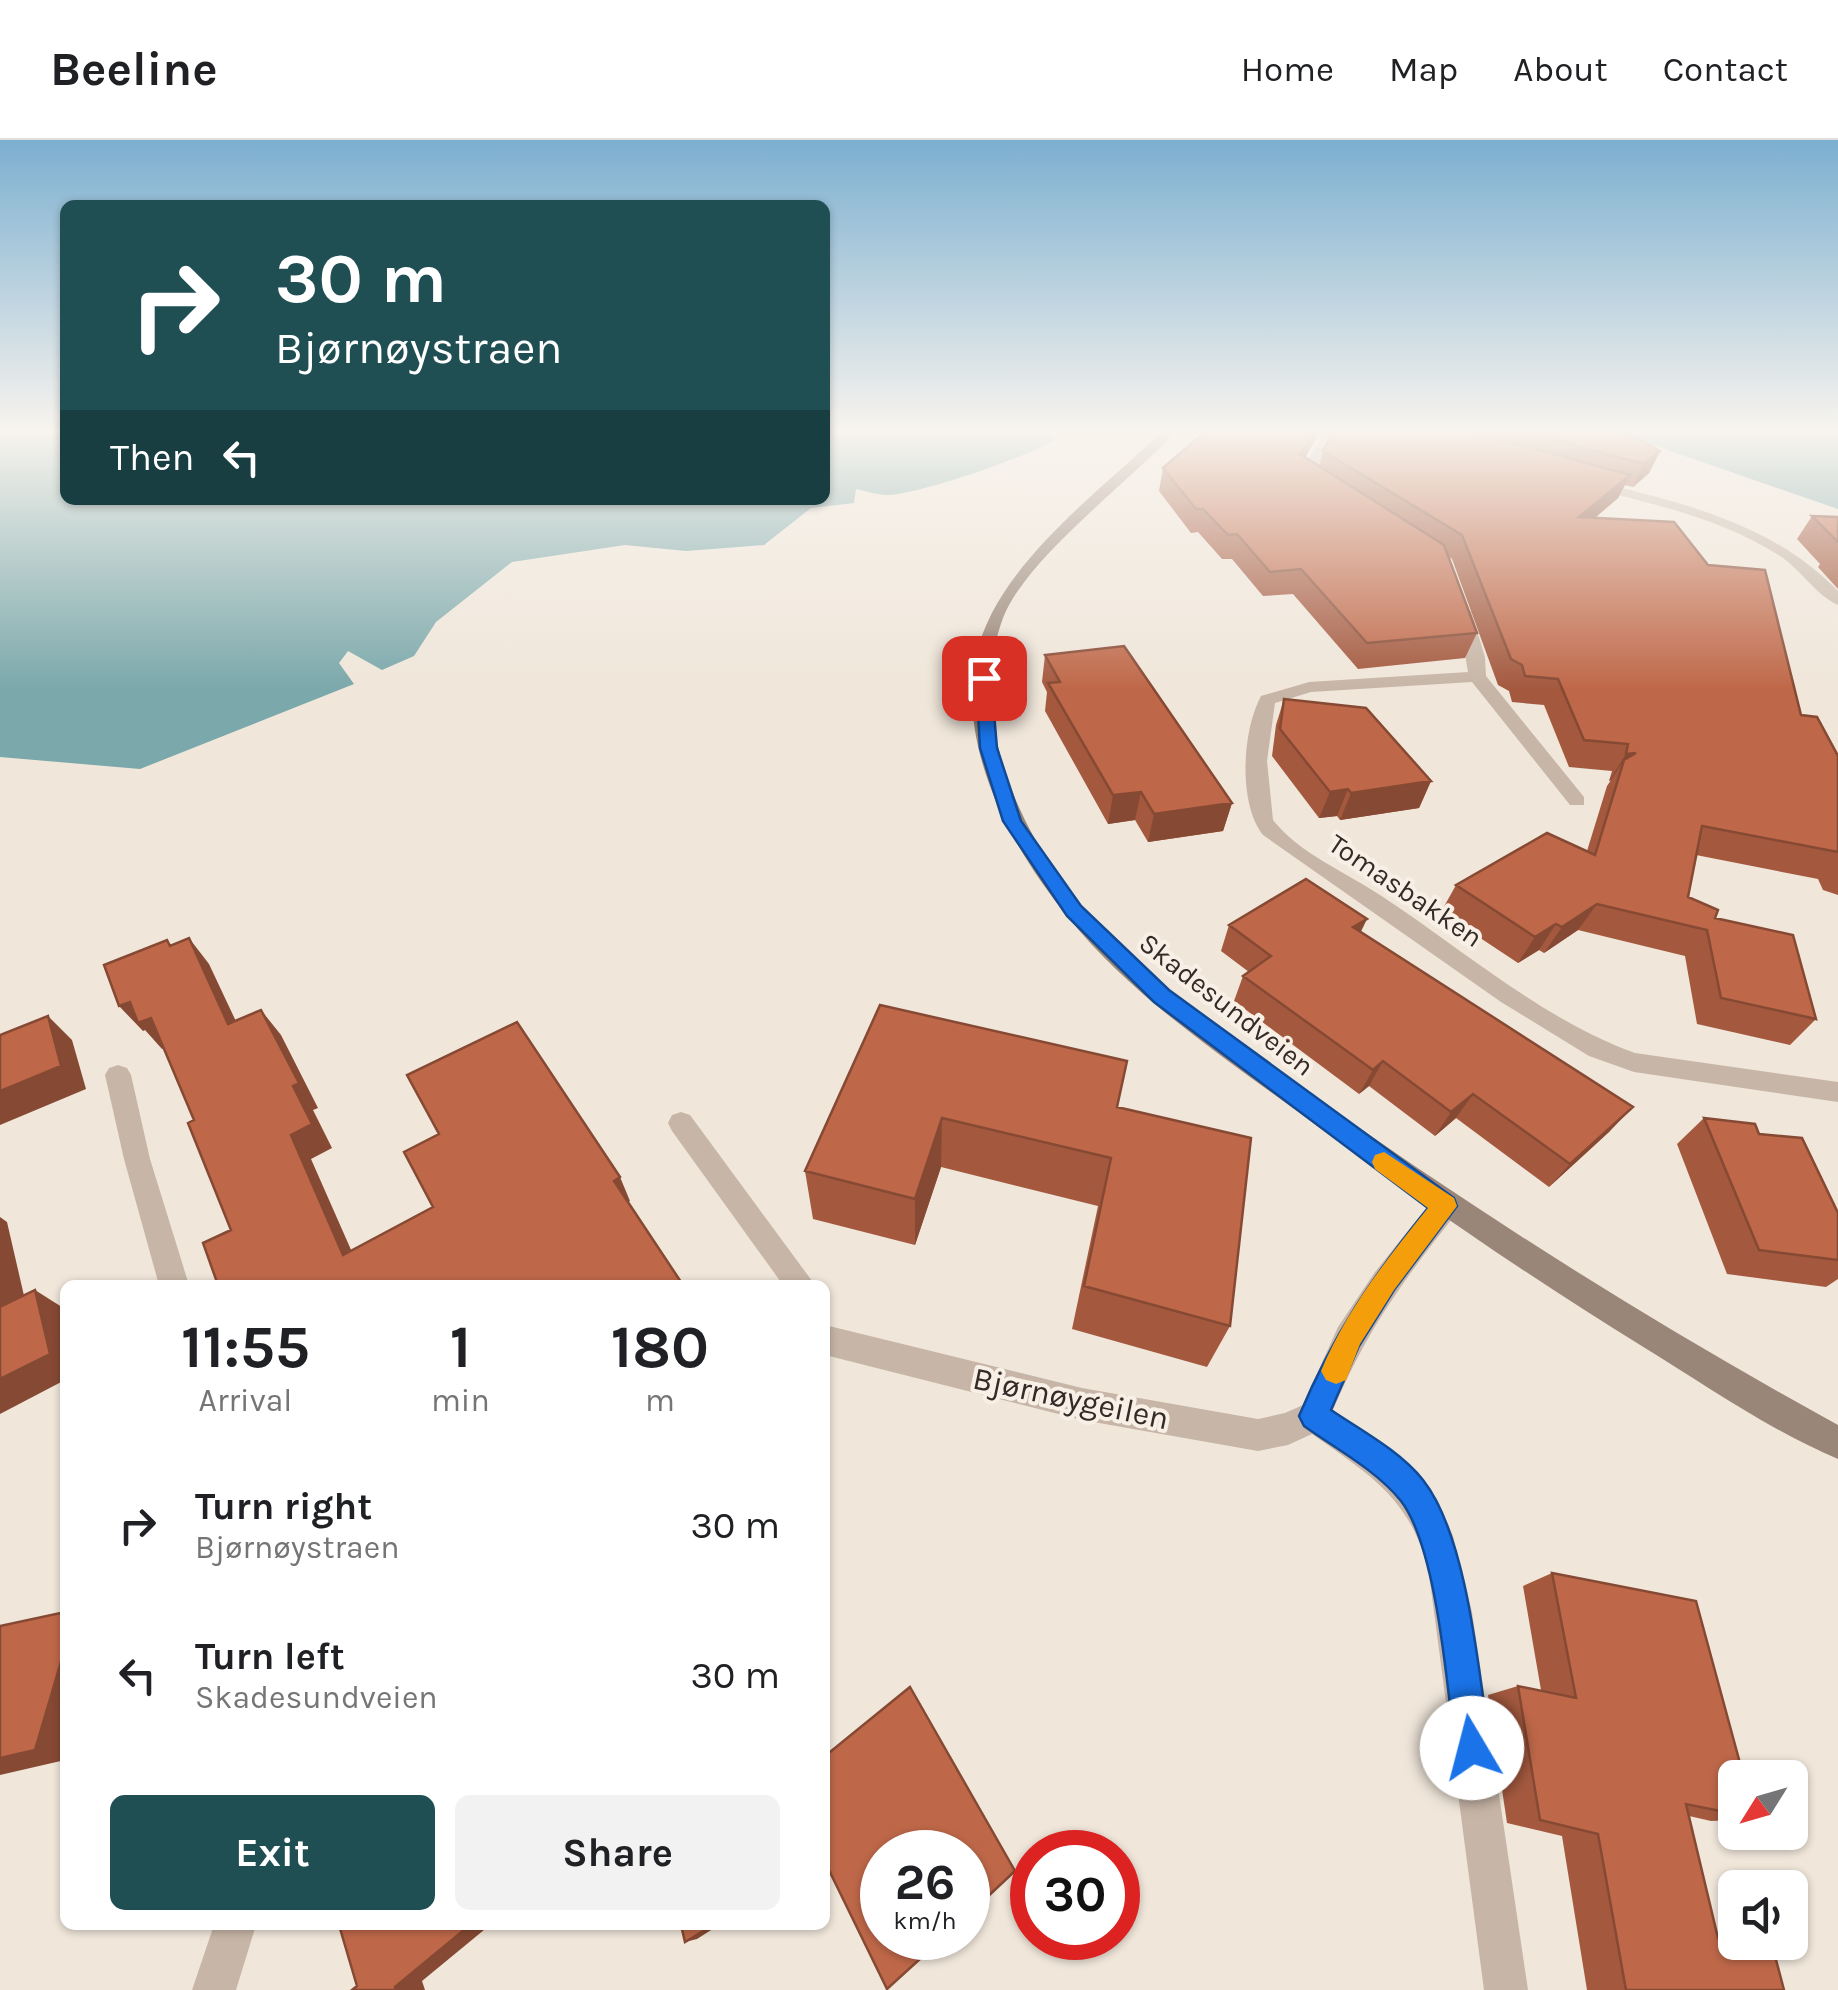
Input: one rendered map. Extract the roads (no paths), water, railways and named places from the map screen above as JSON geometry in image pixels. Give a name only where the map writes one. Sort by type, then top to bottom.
[{"type":"street","name":"Skadesundveien","points":[[1079,516],[1008,590],[986,645],[984,678],[989,748],[1012,821],[1074,911],[1150,986],[1216,1039],[1445,1206],[1527,1260],[1838,1443]]},
{"type":"street","points":[[1707,516],[1760,538],[1801,564],[1838,600]]},
{"type":"street","points":[[1457,592],[1477,657],[1478,677],[1577,801]]},
{"type":"street","name":"Tomasbakken","points":[[1478,677],[1309,687],[1267,700],[1262,709],[1258,762],[1262,820],[1276,835],[1338,878],[1598,1050],[1634,1062],[1838,1092]]},
{"type":"street","points":[[118,1075],[137,1159],[173,1280]]},
{"type":"street","points":[[682,1123],[796,1280]]},
{"type":"street","points":[[1445,1206],[1385,1282],[1349,1337],[1314,1416],[1389,1468],[1411,1490],[1428,1516],[1441,1554],[1454,1612],[1506,1990]]},
{"type":"street","name":"Bjørnøygeilen","points":[[830,1339],[1082,1404],[1258,1435],[1288,1429],[1314,1416]]},
{"type":"street","points":[[214,1990],[233,1930]]},
{"type":"water","points":[[0,516],[800,516],[764,545],[686,551],[625,545],[512,562],[436,622],[414,656],[382,670],[348,651],[339,663],[354,684],[140,769],[0,757]]}]
